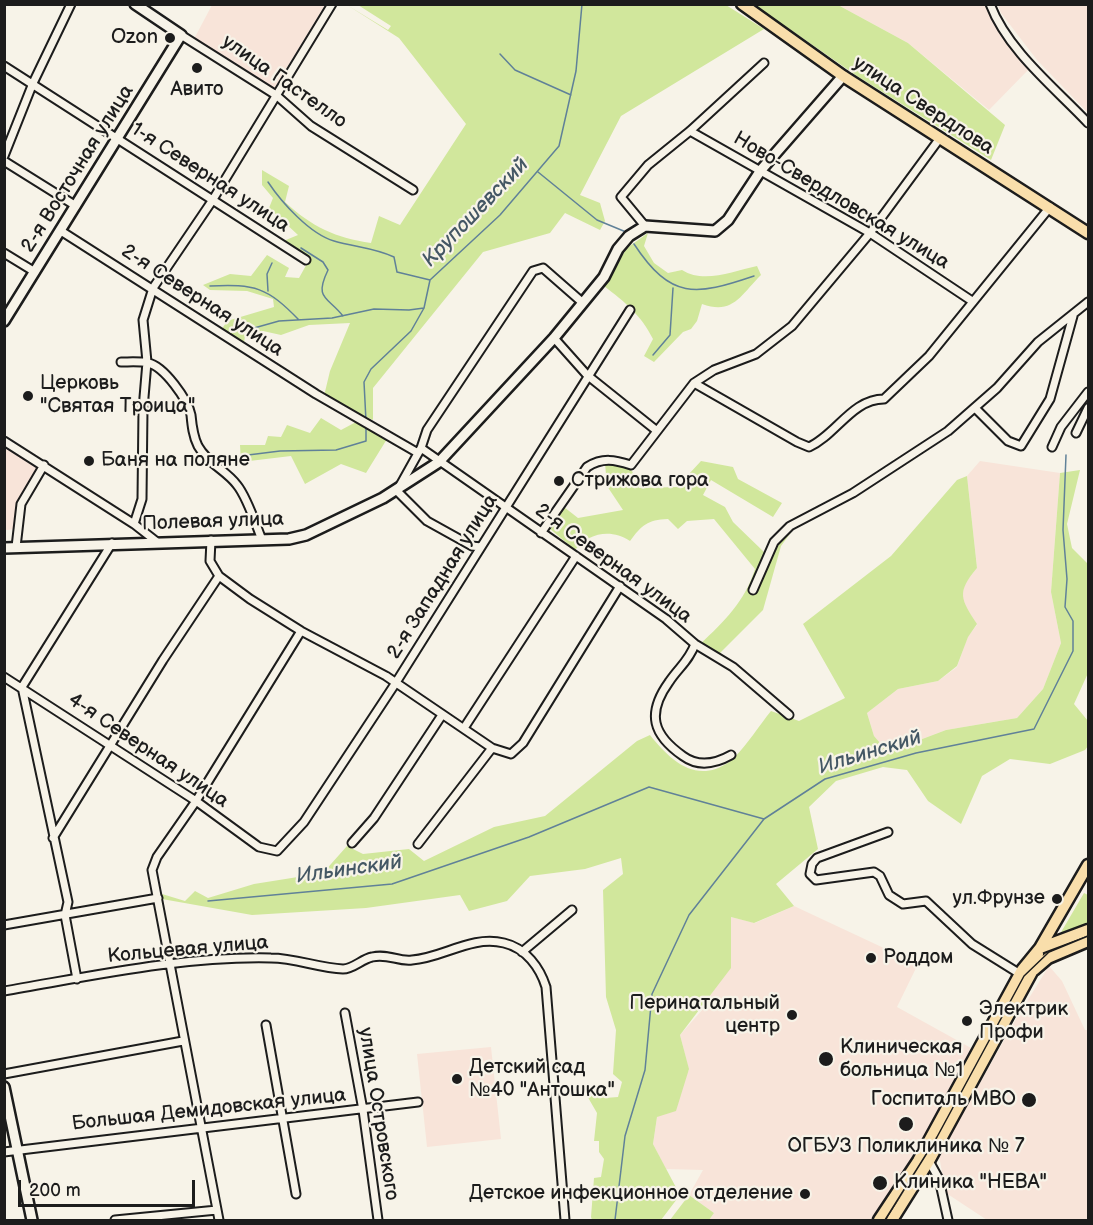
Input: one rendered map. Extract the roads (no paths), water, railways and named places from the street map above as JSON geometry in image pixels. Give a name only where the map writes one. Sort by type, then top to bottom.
[{"type":"main road","name":"улица Гастелло","points":[[135,4],[182,35]]},
{"type":"main road","name":"улица Свердлова","points":[[742,4],[843,76],[1089,233]]},
{"type":"main road","name":"2-я Восточная улица","points":[[4,321],[182,35]]},
{"type":"main road","points":[[645,226],[715,231],[728,220],[761,170],[843,76]]},
{"type":"main road","name":"Полевая улица","points":[[4,548],[262,540],[306,535],[397,491],[439,462],[554,338],[604,277],[618,249],[629,236],[645,226]]},
{"type":"main road","points":[[879,1221],[918,1161],[1020,974],[1040,948],[1089,865]]},
{"type":"main road","points":[[1040,948],[1089,930]]},
{"type":"main road","points":[[1034,970],[1048,958],[1089,941]]},
{"type":"main road","points":[[892,1221],[929,1161],[1034,970],[1040,948]]},
{"type":"main road","points":[[4,1087],[32,1221]]},
{"type":"street","points":[[71,4],[33,83],[4,159],[76,206]]},
{"type":"street","points":[[134,524],[142,499],[144,381],[147,362],[142,320],[153,288],[212,201],[332,4]]},
{"type":"street","points":[[990,4],[995,17],[1020,50],[1089,123]]},
{"type":"street","name":"улица Гастелло","points":[[182,35],[276,95],[311,126],[413,190]]},
{"type":"street","points":[[645,226],[621,197],[648,165],[690,131],[764,63]]},
{"type":"street","name":"1-я Северная улица","points":[[4,66],[118,137],[212,201],[306,260]]},
{"type":"street","name":"Ново-Свердловская улица","points":[[690,131],[870,233],[972,301]]},
{"type":"street","points":[[541,533],[587,467],[597,461],[614,459],[631,465],[694,383],[714,370],[756,354],[792,326],[870,233],[933,152],[940,138]]},
{"type":"street","points":[[694,383],[809,447],[821,442],[858,406],[873,399],[884,399],[929,356],[1050,207]]},
{"type":"street","name":"2-я Северная улица","points":[[61,231],[316,394],[447,465],[666,619],[695,644],[733,667],[789,715]]},
{"type":"street","points":[[4,253],[35,272]]},
{"type":"street","points":[[481,547],[472,546],[427,521],[397,491],[420,450],[427,430],[532,271],[543,268],[583,303]]},
{"type":"street","points":[[753,590],[774,542],[790,526],[853,493],[948,431],[997,388],[1038,342],[1089,302]]},
{"type":"street","name":"2-я Западная улица","points":[[272,852],[286,844],[304,822],[396,684],[587,375],[630,310]]},
{"type":"street","points":[[975,408],[1008,441],[1021,446],[1050,399],[1073,316]]},
{"type":"street","points":[[554,338],[587,375],[657,431]]},
{"type":"street","points":[[121,362],[147,362],[166,375],[178,390],[190,415],[190,423],[198,447],[214,466],[238,485],[262,540]]},
{"type":"street","points":[[1052,447],[1061,427],[1089,392]]},
{"type":"street","points":[[1076,433],[1089,408]]},
{"type":"street","points":[[4,441],[134,524],[157,542]]},
{"type":"street","points":[[16,547],[21,504],[44,465]]},
{"type":"street","points":[[211,540],[210,561],[219,576],[301,632],[396,684],[492,748],[511,754],[523,743],[620,586]]},
{"type":"street","points":[[77,979],[65,915],[68,902],[22,687],[112,543]]},
{"type":"street","points":[[464,728],[576,556]]},
{"type":"street","points":[[53,838],[219,576]]},
{"type":"street","points":[[219,1221],[152,870],[157,857],[196,801],[301,632]]},
{"type":"street","points":[[695,644],[691,656],[662,693],[656,709],[655,723],[660,736],[671,748],[693,763],[719,762],[730,755]]},
{"type":"street","name":"4-я Северная улица","points":[[4,677],[196,801],[259,847],[272,852]]},
{"type":"street","points":[[352,843],[374,818],[442,715]]},
{"type":"street","points":[[418,844],[492,748]]},
{"type":"street","points":[[888,832],[817,858],[812,864],[810,874],[816,880],[874,872],[880,876],[888,895],[903,904],[927,901],[972,944],[1020,974]]},
{"type":"street","points":[[4,925],[158,898]]},
{"type":"street","points":[[565,1221],[546,987],[540,970],[522,952],[572,910]]},
{"type":"street","name":"Кольцевая улица","points":[[4,991],[169,964],[274,958],[345,969],[370,957],[390,955],[408,961],[424,959],[473,942],[505,943],[522,952]]},
{"type":"street","name":"улица Островского","points":[[345,1013],[363,1110],[378,1221]]},
{"type":"street","points":[[266,1025],[296,1194]]},
{"type":"street","points":[[4,1074],[183,1041]]},
{"type":"street","name":"Большая Демидовская улица","points":[[4,1152],[200,1126],[363,1110],[418,1102]]},
{"type":"street","points":[[929,1161],[939,1179],[948,1221]]},
{"type":"street","points":[[115,1221],[217,1210]]},
{"type":"waterway","name":"Крупошевский","points":[[247,330],[279,321],[332,318],[374,309],[424,308],[430,280],[500,215],[559,146],[576,71],[582,4]]},
{"type":"waterway","points":[[500,54],[515,70],[571,95]]},
{"type":"waterway","points":[[538,172],[597,220],[626,232]]},
{"type":"waterway","points":[[268,182],[289,208],[316,232],[334,241],[387,254],[394,257],[397,272],[430,280]]},
{"type":"waterway","points":[[634,244],[660,275],[673,284],[686,288],[716,287],[754,276]]},
{"type":"waterway","points":[[301,248],[323,262],[328,270],[322,292],[343,316]]},
{"type":"waterway","points":[[268,291],[267,274],[272,263]]},
{"type":"waterway","points":[[210,286],[238,286],[259,290],[278,300],[299,320]]},
{"type":"waterway","points":[[653,355],[670,335],[673,288]]},
{"type":"waterway","points":[[366,421],[364,382],[371,369],[411,331],[424,308]]},
{"type":"waterway","points":[[248,455],[280,451],[336,450],[366,441],[366,426]]},
{"type":"waterway","name":"Ильинский","points":[[208,901],[392,884],[529,837],[649,787],[764,819],[825,779],[916,753],[1034,729],[1073,651],[1073,621],[1065,607],[1067,579],[1063,530],[1066,455]]},
{"type":"waterway","points":[[615,1220],[625,1136],[645,1070],[652,994],[689,915],[764,819]]},
{"type":"tram line","points":[[885,1220],[937,1137],[1024,976],[1049,952],[1088,936]]},
{"type":"place","name":"Ozon","points":[[170,38]]},
{"type":"place","name":"Авито","points":[[197,68]]},
{"type":"place","name":"Церковь \"Святая Троица\"","points":[[28,396]]},
{"type":"place","name":"Баня на поляне","points":[[89,461]]},
{"type":"place","name":"Стрижова гора","points":[[559,481]]},
{"type":"place","name":"ул.Фрунзе","points":[[1057,899]]},
{"type":"place","name":"Роддом","points":[[871,958]]},
{"type":"place","name":"Перинатальный центр","points":[[792,1015]]},
{"type":"place","name":"Электрик Профи","points":[[967,1021]]},
{"type":"place","name":"Клиническая больница №1","points":[[826,1059]]},
{"type":"place","name":"Детский сад №40 \"Антошка\"","points":[[457,1079]]},
{"type":"place","name":"Госпиталь МВО","points":[[1029,1100]]},
{"type":"place","name":"ОГБУЗ Поликлиника № 7","points":[[906,1124]]},
{"type":"place","name":"Клиника \"НЕВА\"","points":[[880,1183]]},
{"type":"place","name":"Детское инфекционное отделение","points":[[805,1194]]}]
